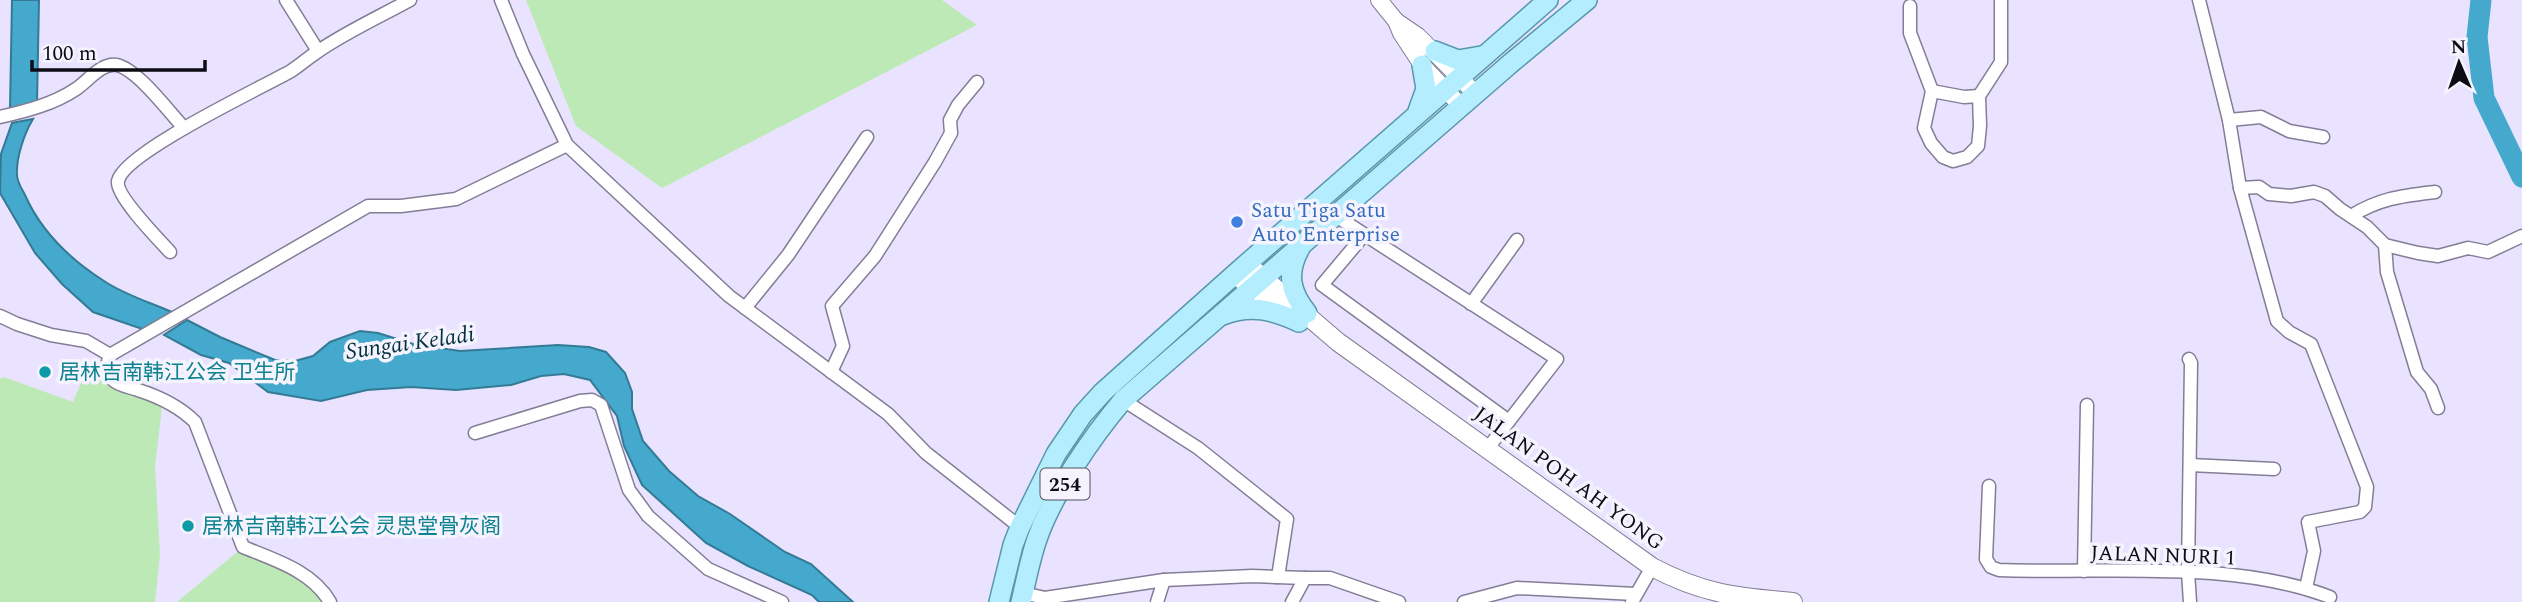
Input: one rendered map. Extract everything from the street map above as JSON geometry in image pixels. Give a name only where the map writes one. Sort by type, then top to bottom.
[{"type":"main road","name":"254","points":[[999,602],[1013,545],[1056,454],[1083,414],[1103,392],[1548,0]]},
{"type":"main road","name":"254","points":[[1022,598],[1038,537],[1051,509],[1093,436],[1122,400],[1587,0]]},
{"type":"main road","points":[[1411,120],[1419,111],[1426,89],[1428,58],[1458,60],[1482,56]]},
{"type":"main road","points":[[1303,244],[1293,261],[1291,280],[1303,318]]},
{"type":"main road","name":"JALAN POH AH YONG","points":[[1241,269],[1303,318],[1652,567],[1677,581],[1713,593],[1793,602]]},
{"type":"main road","points":[[1201,331],[1224,314],[1253,308],[1303,318]]},
{"type":"street","points":[[286,0],[318,51]]},
{"type":"street","points":[[170,252],[120,195],[117,186],[119,176],[132,162],[184,128],[293,69],[318,51],[410,0]]},
{"type":"street","points":[[501,0],[523,54],[567,145],[729,296],[888,414],[926,453],[1020,527]]},
{"type":"street","points":[[1379,0],[1428,58],[1469,100]]},
{"type":"street","points":[[1910,6],[1910,33],[1932,91],[1924,128],[1931,143],[1943,158],[1953,161],[1967,157],[1978,146],[1979,96],[2001,62],[2001,0]]},
{"type":"street","points":[[2199,0],[2229,120],[2240,188],[2277,320],[2288,332],[2311,344],[2367,486],[2365,507],[2360,512],[2308,522],[2314,551],[2305,588]]},
{"type":"street","points":[[5,116],[45,104],[74,90],[101,69],[114,64],[124,67],[138,78],[184,128]]},
{"type":"street","points":[[831,372],[843,346],[832,306],[875,256],[951,133],[950,120],[958,105],[977,82]]},
{"type":"street","points":[[1932,91],[1964,97],[1979,96]]},
{"type":"street","points":[[2229,120],[2261,117],[2289,131],[2323,137]]},
{"type":"street","points":[[745,308],[788,255],[867,137]]},
{"type":"street","points":[[330,602],[322,588],[291,567],[243,547],[195,422],[186,412],[170,403],[115,383],[108,374],[106,365],[110,355],[368,206],[401,206],[456,199],[567,145]]},
{"type":"street","points":[[2240,188],[2259,187],[2269,194],[2291,196],[2314,192],[2325,196],[2367,227],[2385,245],[2438,256],[2468,248],[2488,252],[2522,236]]},
{"type":"street","points":[[2351,216],[2394,196],[2435,192]]},
{"type":"street","points":[[1336,216],[1557,359],[1488,448]]},
{"type":"street","points":[[1364,235],[1321,285],[1509,421]]},
{"type":"street","points":[[1471,304],[1517,240]]},
{"type":"street","points":[[2385,245],[2387,272],[2417,372],[2431,389],[2438,408]]},
{"type":"street","points":[[0,316],[51,335],[86,341],[110,355]]},
{"type":"street","points":[[2189,359],[2190,602]]},
{"type":"street","points":[[475,433],[580,401],[592,400],[601,405],[629,490],[648,516],[708,569],[782,602]]},
{"type":"street","points":[[1122,400],[1198,448],[1287,519],[1278,577]]},
{"type":"street","points":[[2084,571],[2087,405]]},
{"type":"street","points":[[2190,466],[2274,469]]},
{"type":"street","name":"JALAN NURI 1","points":[[1989,486],[1986,559],[1991,567],[1999,570],[2188,572],[2287,583],[2330,597]]},
{"type":"street","points":[[1464,602],[1517,588],[1634,598],[1652,567]]},
{"type":"street","points":[[1022,598],[1045,598],[1164,580],[1278,577],[1330,578],[1399,602]]},
{"type":"street","points":[[1292,602],[1305,578]]},
{"type":"street","points":[[1157,602],[1164,580]]},
{"type":"green space","points":[[526,0],[942,0],[977,25],[662,188],[576,126]]},
{"type":"green space","points":[[87,368],[108,374],[163,399],[155,466],[160,555],[155,602],[0,602],[0,379],[4,377],[73,402]]},
{"type":"green space","points":[[243,547],[297,571],[330,602],[177,602]]},
{"type":"water","points":[[12,0],[39,0],[37,104],[10,109]]},
{"type":"water","points":[[33,119],[21,146],[17,168],[17,178],[32,208],[58,244],[92,273],[120,290],[172,312],[145,330],[93,312],[62,284],[35,253],[0,193],[1,154],[12,123]]},
{"type":"water","points":[[187,320],[275,360],[295,361],[313,356],[330,342],[360,331],[378,333],[413,344],[460,351],[558,345],[589,347],[606,352],[625,373],[632,392],[632,409],[643,441],[669,471],[698,496],[730,514],[785,552],[811,564],[853,602],[819,602],[812,595],[748,566],[706,543],[642,485],[624,446],[617,416],[590,380],[564,374],[541,376],[511,385],[456,390],[411,387],[367,390],[321,401],[268,392],[229,363],[201,355],[164,335]]},
{"type":"waterway","points":[[2481,0],[2477,37],[2484,98],[2522,177]]},
{"type":"place","name":"Satu Tiga Satu Auto Enterprise","points":[[1237,222]]},
{"type":"place","name":"居林吉南韩江公会 卫生所","points":[[45,372]]},
{"type":"place","name":"居林吉南韩江公会 灵思堂骨灰阁","points":[[188,526]]},
{"type":"water label","name":"Sungai Keladi","points":[[410,342]]}]
